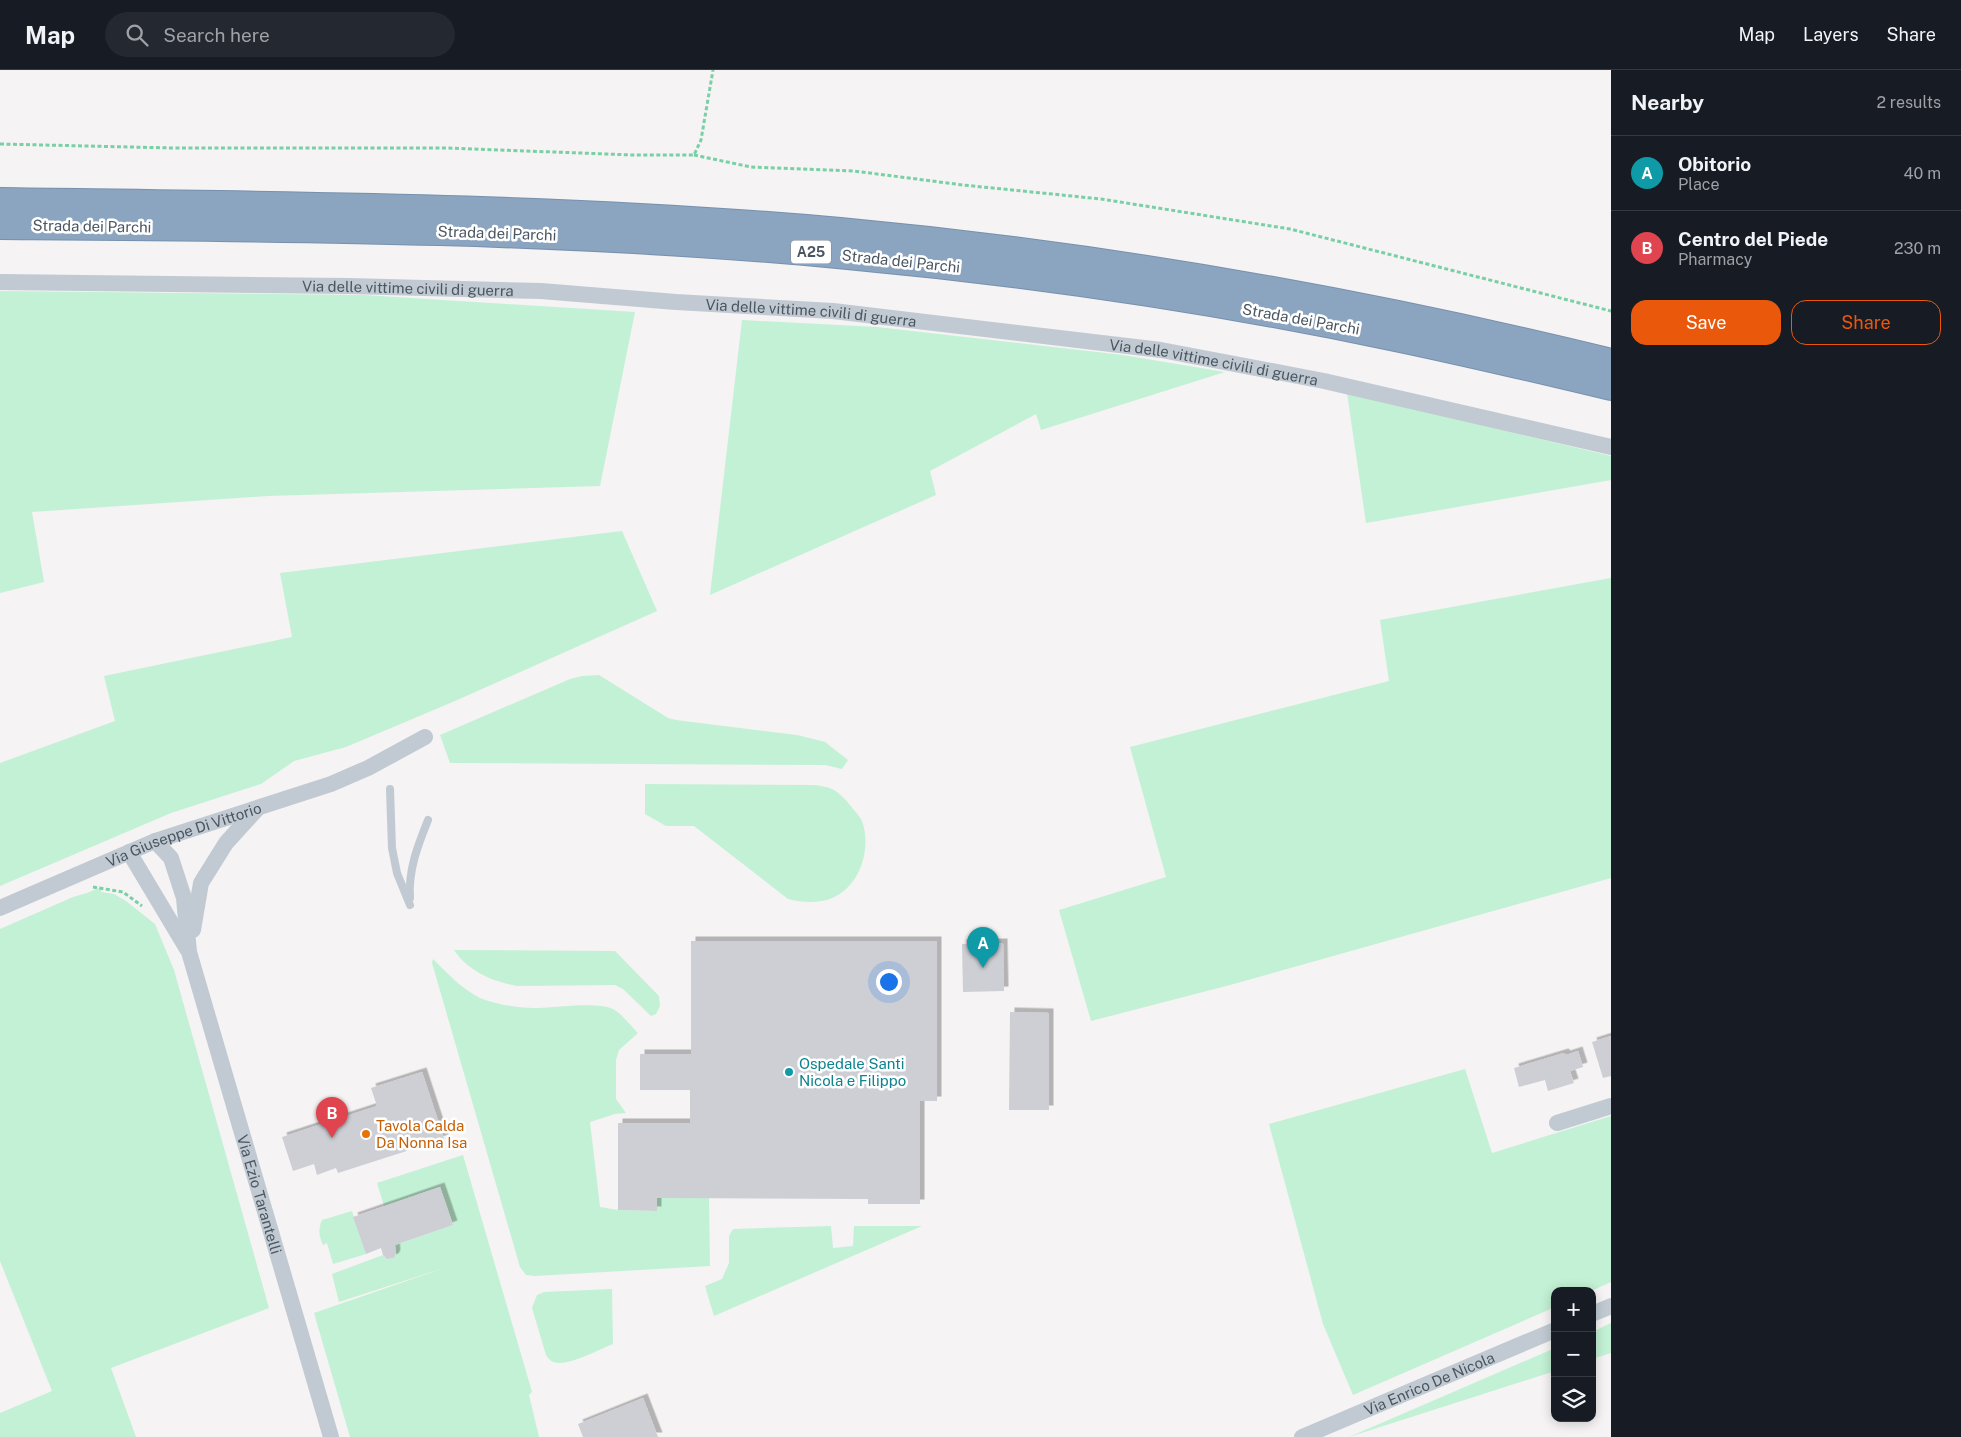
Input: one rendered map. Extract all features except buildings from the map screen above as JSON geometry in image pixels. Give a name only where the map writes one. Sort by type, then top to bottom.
[{"type":"highway","name":"Strada dei Parchi","points":[[0,202],[545,212],[738,224],[896,238],[1052,256],[1226,282],[1389,313],[1611,363]]},
{"type":"highway","name":"Strada dei Parchi","points":[[0,225],[350,229],[548,235],[723,245],[848,255],[1056,279],[1227,306],[1395,336],[1611,386]]},
{"type":"street","name":"Via delle vittime civili di guerra","points":[[0,282],[349,286],[540,291],[676,302],[833,310],[1161,350],[1324,380],[1611,447]]},
{"type":"street","name":"Via Giuseppe Di Vittorio","points":[[0,908],[155,841],[331,784],[368,768],[425,737]]},
{"type":"street","points":[[189,952],[201,883],[226,843],[258,807]]},
{"type":"street","points":[[155,841],[171,858],[184,898],[189,952]]},
{"type":"street","points":[[129,852],[189,952]]},
{"type":"street","name":"Via Ezio Tarantelli","points":[[189,952],[331,1437]]},
{"type":"street","points":[[1557,1123],[1611,1106]]},
{"type":"street","points":[[1596,1312],[1611,1306]]},
{"type":"street","name":"Via Enrico De Nicola","points":[[1302,1437],[1551,1332]]},
{"type":"lane","points":[[390,789],[392,848],[397,874],[410,904],[409,887],[415,852],[428,820]]},
{"type":"path","points":[[694,155],[701,140],[713,70]]},
{"type":"path","points":[[0,144],[174,148],[447,148],[633,155],[694,155],[751,167],[854,171],[963,185],[1101,199],[1290,229],[1611,311]]},
{"type":"path","points":[[90,888],[96,886],[123,892],[144,908]]},
{"type":"green space","points":[[0,291],[364,295],[635,312],[600,486],[268,496],[32,512],[44,582],[0,593]]},
{"type":"green space","points":[[742,320],[877,327],[1123,355],[1225,372],[1041,430],[1036,414],[930,471],[936,495],[710,595]]},
{"type":"green space","points":[[1347,393],[1611,456],[1611,480],[1366,523]]},
{"type":"green space","points":[[622,531],[657,611],[455,701],[346,747],[294,761],[261,784],[171,813],[0,886],[0,763],[115,721],[104,676],[292,637],[280,573]]},
{"type":"green space","points":[[1611,578],[1611,878],[1230,985],[1091,1021],[1059,910],[1166,877],[1130,747],[1389,681],[1380,620]]},
{"type":"green space","points":[[599,675],[668,718],[797,735],[825,742],[848,760],[842,769],[825,765],[450,763],[440,735],[570,679]]},
{"type":"green space","points":[[645,784],[815,785],[832,789],[844,798],[862,821],[865,833],[865,846],[859,870],[845,890],[834,897],[814,902],[788,899],[694,826],[666,826],[645,814]]},
{"type":"green space","points":[[101,887],[101,892],[114,894],[126,901],[155,924],[174,970],[269,1308],[111,1368],[136,1437],[0,1437],[0,1413],[52,1391],[0,1261],[0,929],[73,897]]},
{"type":"green space","points":[[454,950],[615,951],[659,996],[660,1006],[656,1014],[651,1016],[623,989],[615,985],[517,986],[508,984],[474,970]]},
{"type":"green space","points":[[433,959],[461,985],[480,998],[527,1008],[596,1005],[613,1009],[638,1033],[619,1050],[616,1060],[616,1099],[626,1113],[615,1114],[590,1122],[600,1207],[618,1210],[656,1211],[657,1198],[709,1198],[710,1266],[526,1275],[520,1267],[432,963]]},
{"type":"green space","points":[[1465,1069],[1492,1153],[1611,1116],[1611,1282],[1596,1289],[1596,1287],[1551,1287],[1551,1309],[1353,1395],[1323,1324],[1269,1124]]},
{"type":"green space","points":[[463,1155],[532,1392],[529,1395],[539,1437],[350,1437],[314,1313],[447,1267],[339,1302],[332,1274],[383,1255],[387,1259],[394,1258],[396,1254],[395,1245],[453,1225],[440,1187],[384,1206],[377,1183]]},
{"type":"green space","points":[[352,1211],[366,1254],[333,1264],[327,1243],[323,1245],[321,1239],[320,1229],[322,1220]]},
{"type":"green space","points":[[831,1226],[833,1248],[853,1246],[854,1226],[922,1226],[714,1316],[705,1286],[722,1279],[729,1263],[729,1236],[733,1229]]},
{"type":"green space","points":[[612,1289],[613,1344],[572,1361],[559,1363],[550,1360],[546,1355],[532,1308],[537,1295],[544,1292]]},
{"type":"green space","points":[[1611,1323],[1611,1353],[1596,1358],[1596,1332],[1596,1330]]},
{"type":"green space","points":[[1551,1350],[1551,1372],[1349,1437]]},
{"type":"place","name":"Obitorio","points":[[983,968]]},
{"type":"place","name":"Ospedale Santi Nicola e Filippo","points":[[789,1072]]},
{"type":"place","name":"Tavola Calda Da Nonna Isa","points":[[366,1134]]},
{"type":"place","name":"Centro del Piede","points":[[332,1138]]}]
